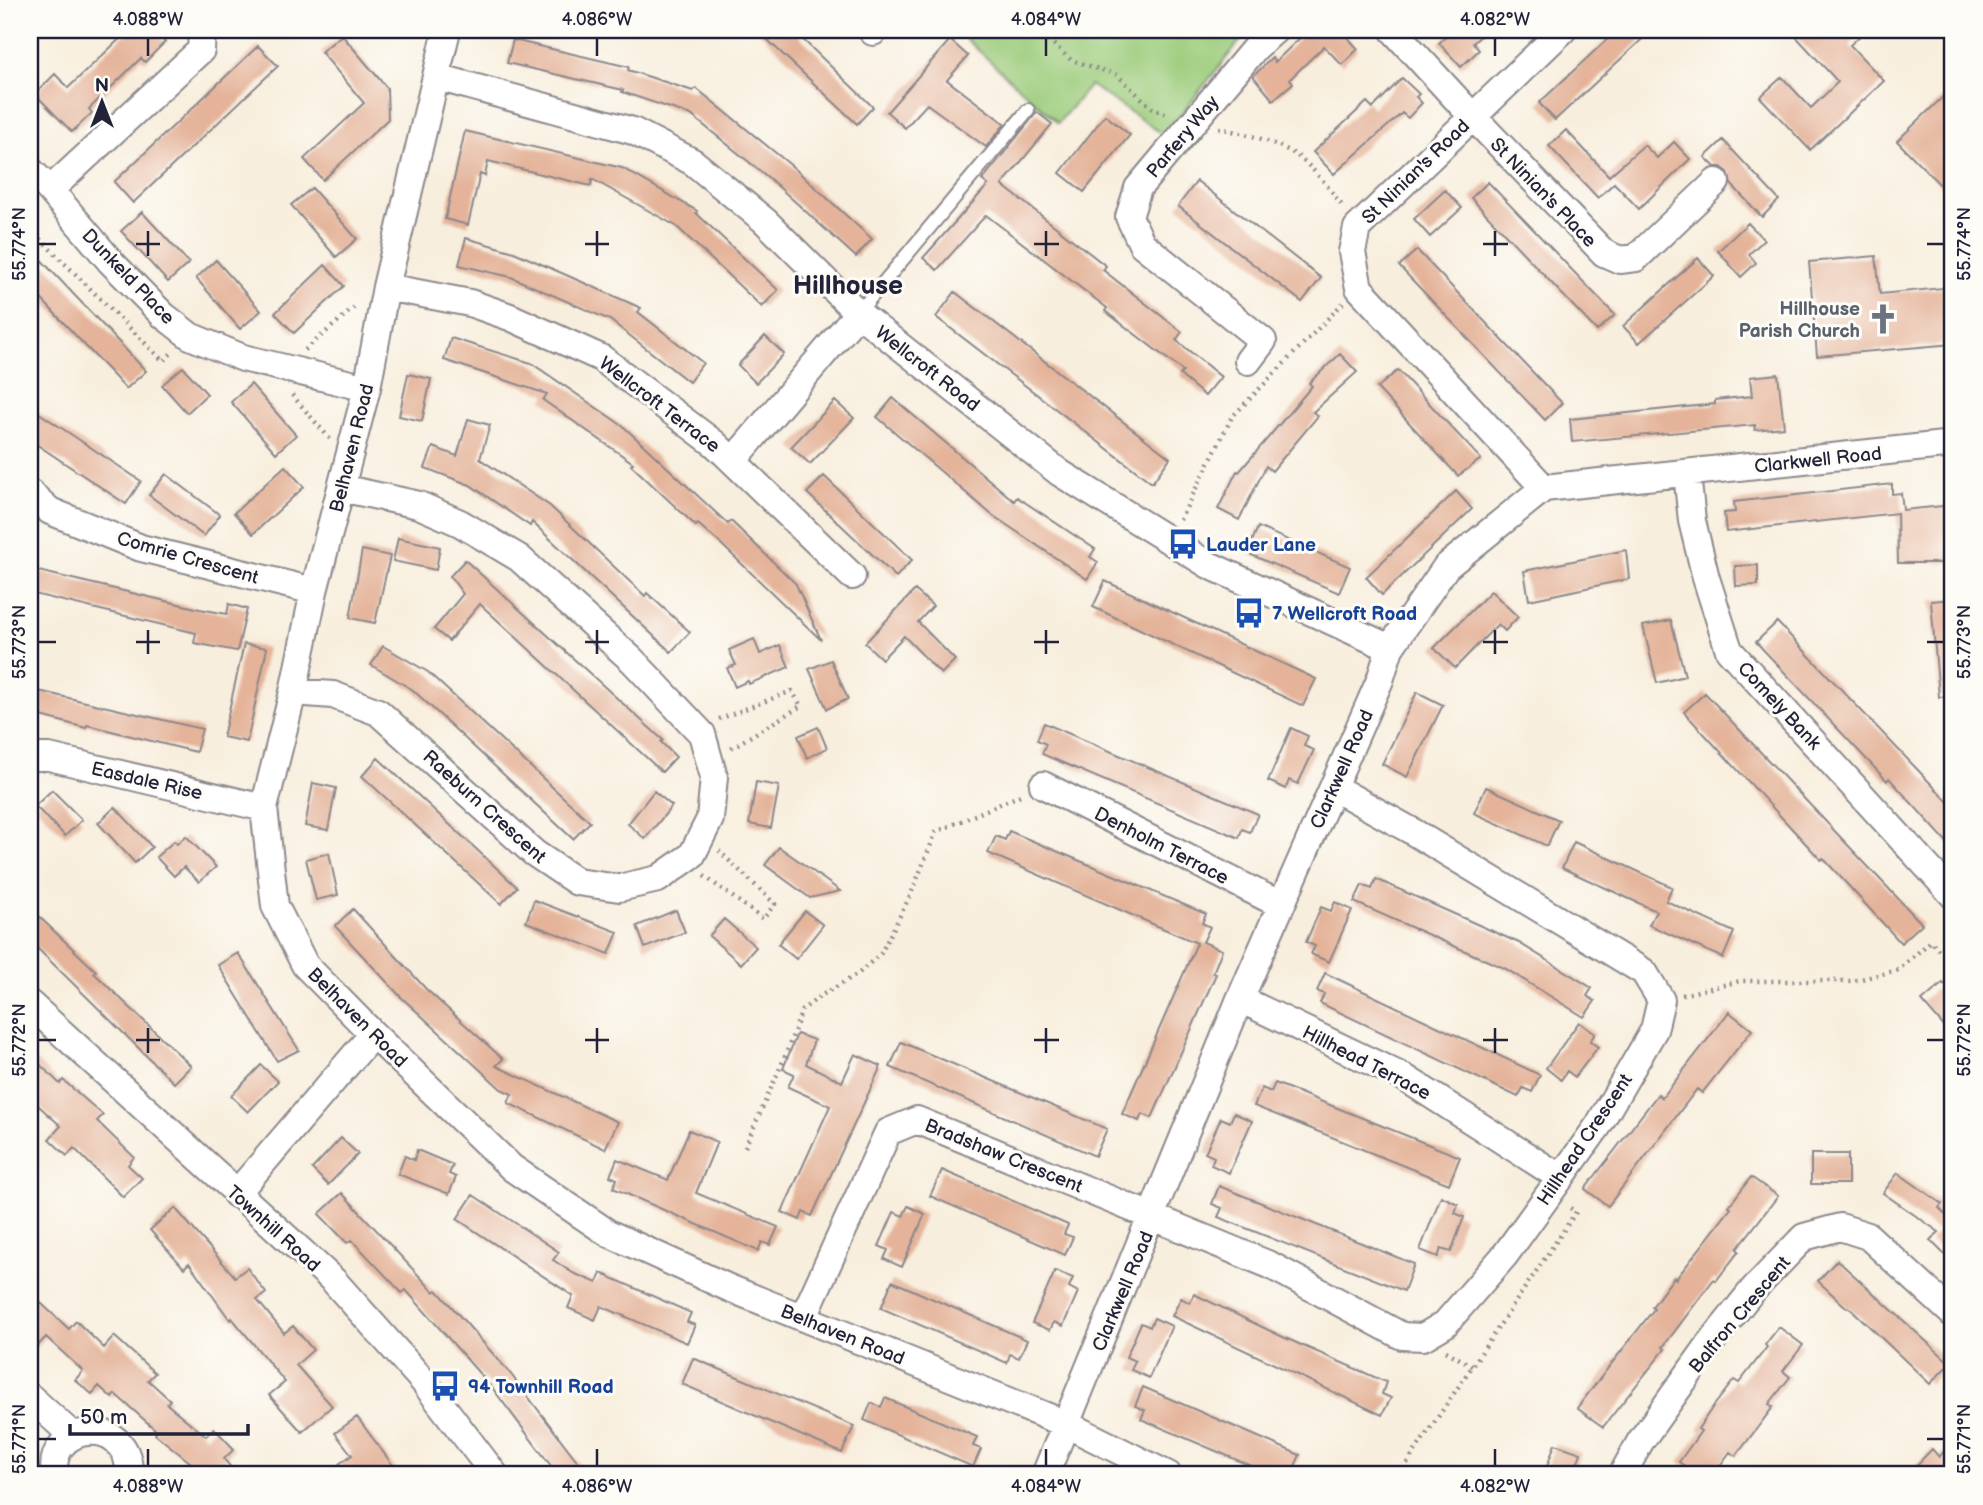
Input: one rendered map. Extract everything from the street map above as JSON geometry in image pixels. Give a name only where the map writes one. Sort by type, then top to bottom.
[{"type":"street","points":[[50,190],[201,50],[202,30]]},
{"type":"street","name":"Belhaven Road","points":[[447,30],[386,288],[367,388],[314,591],[293,692],[264,808],[275,906],[305,965],[373,1034],[512,1168],[608,1233],[729,1288],[1066,1424],[1168,1475]]},
{"type":"street","name":"Parfery Way","points":[[1248,361],[1263,341],[1142,244],[1129,217],[1138,188],[1256,47],[1275,30]]},
{"type":"street","name":"St Ninian's Place","points":[[1392,30],[1604,253],[1620,260],[1636,258],[1716,181]]},
{"type":"street","name":"St Ninian's Road","points":[[1359,288],[1352,252],[1357,228],[1563,30]]},
{"type":"street","name":"Wellcroft Road","points":[[437,77],[633,131],[693,162],[765,221],[858,313],[1059,473],[1209,565],[1390,648]]},
{"type":"street","name":"Dunkeld Place","points":[[30,170],[111,262],[163,315],[190,336],[243,358],[367,388]]},
{"type":"street","name":"Wellcroft Terrace","points":[[386,288],[470,303],[510,317],[601,358],[733,461],[852,576]]},
{"type":"street","points":[[1359,288],[1544,488]]},
{"type":"street","name":"Wellcroft Terrace","points":[[733,461],[858,313]]},
{"type":"street","name":"Clarkwell Road","points":[[1045,1475],[1240,999],[1380,680],[1390,648],[1446,567],[1544,488],[1953,444]]},
{"type":"street","name":"Comely Bank","points":[[1687,473],[1692,520],[1706,578],[1730,650],[1953,895]]},
{"type":"street","name":"Raeburn Crescent","points":[[293,692],[333,695],[378,712],[534,853],[578,882],[620,888],[658,879],[692,855],[710,819],[714,777],[702,734],[632,660],[519,558],[460,523],[419,505],[341,488]]},
{"type":"street","name":"Comrie Crescent","points":[[30,493],[50,511],[141,548],[314,591]]},
{"type":"street","name":"Easdale Rise","points":[[30,757],[48,757],[264,808]]},
{"type":"street","name":"Denholm Terrace","points":[[1043,785],[1281,905]]},
{"type":"street","points":[[1333,787],[1421,836],[1644,972],[1661,1000]]},
{"type":"street","name":"Hillhead Terrace","points":[[1240,999],[1405,1078],[1555,1186]]},
{"type":"street","name":"Hillhead Crescent","points":[[1153,1215],[1270,1265],[1402,1336],[1423,1337],[1446,1324],[1504,1255],[1598,1126],[1654,1030],[1661,1000]]},
{"type":"street","name":"Townhill Road","points":[[30,1004],[332,1280],[424,1382],[495,1475]]},
{"type":"street","points":[[236,1194],[373,1034]]},
{"type":"street","name":"Bradshaw Crescent","points":[[803,1318],[888,1132],[917,1120],[1153,1215]]},
{"type":"street","name":"Balfron Crescent","points":[[1622,1475],[1640,1442],[1712,1341],[1752,1291],[1804,1237],[1840,1227],[1868,1236],[1953,1314]]},
{"type":"street","points":[[30,1397],[73,1436]]},
{"type":"street","points":[[55,1475],[56,1456],[63,1445],[73,1436],[94,1431],[106,1433],[118,1441],[130,1463],[129,1475]]},
{"type":"lane","points":[[858,313],[1028,110]]},
{"type":"path","points":[[1038,30],[1071,60],[1116,75],[1153,109],[1192,123],[1246,133],[1296,155],[1332,192],[1357,228]]},
{"type":"path","points":[[30,229],[163,361]]},
{"type":"path","points":[[1170,540],[1232,417],[1359,288]]},
{"type":"path","points":[[348,461],[275,367],[357,304]]},
{"type":"path","points":[[697,728],[792,691],[801,706],[709,761]]},
{"type":"path","points":[[745,1147],[784,1059],[802,1010],[858,974],[881,953],[911,894],[936,832],[1043,785]]},
{"type":"path","points":[[683,861],[763,919],[775,904],[702,836]]},
{"type":"path","points":[[1661,1000],[1740,981],[1853,981],[1898,970],[1931,941],[1953,965]]},
{"type":"path","points":[[1399,1475],[1576,1212],[1555,1186]]},
{"type":"green space","points":[[956,30],[1249,30],[1164,135],[1090,85],[1058,123]]},
{"type":"building","points":[[129,30],[153,30],[165,42],[145,62],[141,58],[89,109],[92,113],[72,132],[35,94],[55,74],[68,88]]},
{"type":"building","points":[[757,30],[793,30],[873,107],[857,124]]},
{"type":"building","points":[[1308,30],[1341,30],[1358,49],[1342,65],[1324,46],[1290,79],[1293,83],[1273,100],[1253,76],[1272,58],[1275,62]]},
{"type":"building","points":[[1453,30],[1487,30],[1473,43],[1479,50],[1461,67],[1439,43]]},
{"type":"building","points":[[1617,30],[1652,30],[1555,120],[1539,103]]},
{"type":"building","points":[[1790,30],[1866,30],[1850,45],[1884,81],[1810,150],[1760,97],[1782,77],[1811,108],[1838,82]]},
{"type":"building","points":[[342,35],[387,88],[388,119],[323,180],[304,159],[364,103],[321,52]]},
{"type":"building","points":[[513,40],[629,67],[628,70],[693,91],[696,88],[793,167],[872,239],[856,257],[770,179],[691,115],[622,92],[623,90],[507,63]]},
{"type":"building","points":[[950,40],[968,56],[947,80],[1005,124],[986,147],[927,104],[905,128],[887,112]]},
{"type":"building","points":[[258,46],[278,66],[133,203],[114,182]]},
{"type":"building","points":[[1402,78],[1419,94],[1416,97],[1422,103],[1408,118],[1402,113],[1334,174],[1313,152],[1367,102],[1373,108]]},
{"type":"building","points":[[1953,87],[1953,198],[1897,141]]},
{"type":"building","points":[[1037,112],[1052,124],[1002,185],[1106,266],[1103,270],[1182,332],[1176,340],[1221,377],[1205,396],[1180,375],[1183,371],[1105,311],[1107,308],[986,215],[937,270],[923,258],[988,185],[982,180]]},
{"type":"building","points":[[1105,115],[1130,135],[1084,192],[1060,173]]},
{"type":"building","points":[[1566,130],[1609,176],[1644,145],[1657,158],[1674,142],[1690,159],[1639,209],[1614,183],[1598,198],[1549,146]]},
{"type":"building","points":[[465,131],[622,168],[697,211],[696,213],[778,290],[762,307],[676,226],[592,179],[591,186],[488,161],[485,176],[480,174],[468,225],[445,219]]},
{"type":"building","points":[[1723,140],[1779,200],[1762,217],[1731,184],[1728,172],[1721,167],[1715,167],[1705,157]]},
{"type":"building","points":[[1197,181],[1321,278],[1302,302],[1178,206]]},
{"type":"building","points":[[1488,182],[1615,315],[1597,331],[1471,198]]},
{"type":"building","points":[[312,188],[357,239],[336,257],[291,205]]},
{"type":"building","points":[[1445,190],[1462,208],[1430,237],[1414,219]]},
{"type":"building","points":[[142,212],[189,263],[168,282],[121,231]]},
{"type":"building","points":[[1748,223],[1764,240],[1749,254],[1756,263],[1741,277],[1718,251]]},
{"type":"building","points":[[466,238],[514,252],[641,308],[638,312],[703,363],[689,382],[610,320],[511,277],[459,265]]},
{"type":"building","points":[[30,248],[146,371],[126,389],[30,287]]},
{"type":"building","points":[[1417,250],[1562,403],[1545,420],[1399,266]]},
{"type":"building","name":"Hillhouse Parish Church","points":[[1876,256],[1880,294],[1953,287],[1953,344],[1817,356],[1809,262]]},
{"type":"building","points":[[1698,258],[1714,276],[1639,343],[1623,326]]},
{"type":"building","points":[[216,260],[261,311],[240,329],[196,278]]},
{"type":"building","points":[[325,265],[344,286],[294,333],[275,313]]},
{"type":"building","points":[[955,292],[1170,458],[1152,483],[936,317]]},
{"type":"building","points":[[765,336],[784,354],[756,383],[738,365]]},
{"type":"building","points":[[451,338],[531,363],[623,426],[728,524],[731,521],[796,584],[821,640],[721,544],[698,524],[696,526],[631,465],[633,463],[543,400],[547,394],[444,360]]},
{"type":"building","points":[[1340,354],[1357,372],[1313,412],[1318,416],[1272,471],[1266,466],[1239,520],[1218,509],[1237,471],[1239,472],[1312,386],[1309,383]]},
{"type":"building","points":[[183,367],[207,394],[187,413],[162,385]]},
{"type":"building","points":[[1398,370],[1481,459],[1458,476],[1377,388]]},
{"type":"building","points":[[408,374],[431,379],[422,421],[399,416]]},
{"type":"building","points":[[1778,374],[1784,427],[1755,430],[1755,425],[1572,442],[1570,419],[1715,404],[1715,400],[1752,396],[1750,377]]},
{"type":"building","points":[[251,384],[296,435],[276,453],[231,402]]},
{"type":"building","points":[[893,398],[1014,501],[1017,497],[1095,549],[1090,557],[1098,562],[1087,579],[992,515],[877,417]]},
{"type":"building","points":[[835,401],[854,418],[810,464],[791,447]]},
{"type":"building","points":[[30,407],[141,481],[126,504],[30,440]]},
{"type":"building","points":[[468,419],[490,425],[480,459],[550,506],[645,596],[647,593],[690,632],[671,652],[532,522],[530,526],[470,485],[425,468],[433,447],[457,456]]},
{"type":"building","points":[[285,466],[304,487],[253,534],[234,513]]},
{"type":"building","points":[[166,474],[220,515],[204,536],[149,495]]},
{"type":"building","points":[[824,476],[912,560],[896,577],[807,493]]},
{"type":"building","points":[[1892,484],[1892,494],[1901,493],[1903,510],[1953,505],[1953,563],[1898,563],[1897,513],[1726,532],[1724,513],[1735,512],[1734,502]]},
{"type":"building","points":[[1456,491],[1472,509],[1382,595],[1366,577]]},
{"type":"building","points":[[1258,527],[1350,567],[1339,593],[1247,553]]},
{"type":"building","points":[[398,538],[440,547],[436,570],[393,561]]},
{"type":"building","points":[[362,550],[390,556],[375,623],[350,618]]},
{"type":"building","points":[[1626,550],[1629,579],[1529,600],[1524,571]]},
{"type":"building","points":[[465,560],[663,740],[661,742],[676,757],[662,772],[480,604],[449,641],[434,629],[463,594],[450,576]]},
{"type":"building","points":[[1758,565],[1758,585],[1736,586],[1735,566]]},
{"type":"building","points":[[30,569],[227,614],[229,604],[247,609],[237,651],[194,643],[196,633],[30,593]]},
{"type":"building","points":[[1105,581],[1316,679],[1303,706],[1093,607]]},
{"type":"building","points":[[915,590],[933,606],[918,622],[955,660],[941,674],[904,636],[882,659],[865,643]]},
{"type":"building","points":[[1491,591],[1518,617],[1505,631],[1498,624],[1455,668],[1434,648]]},
{"type":"building","points":[[1953,599],[1953,696],[1939,697],[1931,601]]},
{"type":"building","points":[[1671,620],[1685,676],[1657,683],[1643,626]]},
{"type":"building","points":[[1777,622],[1953,807],[1953,849],[1889,778],[1887,781],[1756,642]]},
{"type":"building","points":[[754,639],[760,654],[780,645],[789,667],[735,687],[727,668],[736,665],[729,650]]},
{"type":"building","points":[[244,644],[267,648],[247,742],[223,737]]},
{"type":"building","points":[[383,646],[428,672],[590,822],[573,839],[413,690],[371,665]]},
{"type":"building","points":[[831,660],[848,699],[827,709],[809,669]]},
{"type":"building","points":[[30,689],[202,729],[196,752],[30,713]]},
{"type":"building","points":[[1417,692],[1443,705],[1407,777],[1382,764]]},
{"type":"building","points":[[1705,693],[1922,924],[1901,943],[1684,712]]},
{"type":"building","points":[[1044,723],[1258,814],[1250,832],[1242,829],[1239,838],[1042,754],[1046,744],[1037,740]]},
{"type":"building","points":[[818,727],[827,748],[807,758],[798,736]]},
{"type":"building","points":[[1291,728],[1308,736],[1304,746],[1314,750],[1298,784],[1289,780],[1286,789],[1268,781]]},
{"type":"building","points":[[378,758],[517,887],[501,904],[362,776]]},
{"type":"building","points":[[756,782],[779,786],[771,828],[749,824]]},
{"type":"building","points":[[313,783],[336,788],[328,830],[305,826]]},
{"type":"building","points":[[1486,787],[1559,820],[1547,846],[1474,813]]},
{"type":"building","points":[[52,790],[82,820],[65,836],[35,806]]},
{"type":"building","points":[[654,791],[672,806],[645,839],[628,824]]},
{"type":"building","points":[[115,807],[152,847],[135,863],[98,823]]},
{"type":"building","points":[[1009,831],[1206,914],[1202,923],[1210,927],[1203,942],[1222,950],[1213,973],[1216,974],[1152,1118],[1142,1114],[1139,1121],[1122,1114],[1197,943],[988,853],[996,836],[1005,840]]},
{"type":"building","points":[[186,836],[216,867],[199,882],[184,867],[174,876],[156,857],[174,841],[177,844]]},
{"type":"building","points":[[1574,842],[1672,887],[1666,901],[1734,932],[1723,958],[1649,925],[1656,911],[1562,868]]},
{"type":"building","points":[[779,847],[840,891],[810,898],[765,865]]},
{"type":"building","points":[[329,853],[338,895],[316,900],[306,859]]},
{"type":"building","points":[[1376,879],[1519,943],[1592,988],[1587,996],[1595,1001],[1584,1017],[1506,969],[1354,902],[1362,885],[1372,889]]},
{"type":"building","points":[[534,900],[618,932],[609,954],[526,922]]},
{"type":"building","points":[[1335,902],[1352,910],[1329,962],[1311,954],[1315,946],[1306,942],[1321,907],[1331,911]]},
{"type":"building","points":[[30,908],[191,1066],[174,1083],[30,941]]},
{"type":"building","points":[[353,909],[426,989],[503,1059],[496,1066],[618,1122],[605,1149],[508,1103],[512,1094],[501,1089],[401,997],[335,926]]},
{"type":"building","points":[[676,910],[685,932],[645,948],[637,926]]},
{"type":"building","points":[[805,911],[823,925],[796,959],[778,944]]},
{"type":"building","points":[[724,919],[756,947],[741,964],[709,936]]},
{"type":"building","points":[[238,953],[299,1050],[277,1061],[218,965]]},
{"type":"building","points":[[1325,973],[1540,1075],[1532,1092],[1523,1088],[1518,1097],[1320,1003],[1324,994],[1317,991]]},
{"type":"building","points":[[1943,983],[1953,994],[1953,1037],[1922,1001]]},
{"type":"building","points":[[1729,1012],[1752,1030],[1702,1093],[1697,1089],[1608,1206],[1585,1189],[1658,1094],[1662,1098]]},
{"type":"building","points":[[1579,1022],[1595,1034],[1590,1041],[1598,1047],[1575,1077],[1567,1071],[1561,1080],[1546,1068]]},
{"type":"building","points":[[797,1034],[814,1040],[806,1064],[842,1082],[855,1054],[881,1066],[812,1216],[803,1212],[800,1220],[782,1212],[830,1106],[788,1087],[794,1074],[783,1069]]},
{"type":"building","points":[[901,1042],[1107,1129],[1095,1156],[890,1067]]},
{"type":"building","points":[[30,1055],[60,1084],[63,1080],[103,1115],[97,1121],[134,1157],[128,1165],[142,1178],[123,1197],[74,1148],[67,1156],[49,1139],[61,1126],[30,1098]]},
{"type":"building","points":[[261,1065],[278,1081],[248,1112],[231,1096]]},
{"type":"building","points":[[1275,1083],[1460,1157],[1449,1184],[1254,1106],[1262,1088],[1271,1092]]},
{"type":"building","points":[[1234,1113],[1252,1121],[1229,1173],[1211,1165],[1214,1157],[1205,1153],[1221,1118],[1230,1122]]},
{"type":"building","points":[[689,1130],[717,1142],[696,1193],[778,1227],[770,1245],[762,1242],[758,1251],[613,1188],[617,1179],[610,1176],[617,1159],[668,1180]]},
{"type":"building","points":[[341,1138],[358,1154],[328,1185],[312,1169]]},
{"type":"building","points":[[417,1150],[453,1165],[449,1174],[456,1177],[449,1194],[398,1174],[405,1156],[414,1160]]},
{"type":"building","points":[[1811,1154],[1848,1154],[1848,1184],[1811,1184]]},
{"type":"building","points":[[942,1170],[1068,1225],[1064,1234],[1073,1237],[1065,1255],[930,1196]]},
{"type":"building","points":[[1898,1173],[1942,1204],[1939,1208],[1950,1220],[1953,1217],[1953,1263],[1930,1240],[1939,1232],[1883,1193]]},
{"type":"building","points":[[1751,1177],[1778,1196],[1737,1249],[1739,1251],[1716,1281],[1714,1279],[1663,1347],[1665,1349],[1603,1427],[1577,1408],[1654,1309],[1652,1307],[1674,1277],[1676,1279],[1731,1208],[1729,1206]]},
{"type":"building","points":[[1219,1186],[1414,1264],[1404,1291],[1218,1217],[1222,1208],[1212,1204]]},
{"type":"building","points":[[342,1193],[434,1292],[437,1290],[509,1372],[588,1475],[558,1475],[493,1389],[406,1290],[402,1293],[352,1240],[347,1243],[319,1214]]},
{"type":"building","points":[[473,1195],[559,1252],[553,1260],[573,1273],[597,1283],[601,1273],[691,1313],[687,1322],[695,1325],[687,1343],[601,1306],[595,1320],[568,1308],[573,1296],[457,1219]]},
{"type":"building","points":[[1441,1196],[1458,1204],[1455,1213],[1464,1217],[1451,1252],[1441,1249],[1438,1257],[1420,1250]]},
{"type":"building","points":[[908,1206],[925,1214],[902,1267],[884,1259],[888,1250],[879,1246],[894,1212],[903,1216]]},
{"type":"building","points":[[175,1208],[235,1277],[247,1268],[266,1293],[257,1300],[284,1333],[293,1326],[313,1350],[296,1365],[332,1406],[302,1432],[269,1395],[285,1382],[232,1318],[230,1320],[189,1263],[184,1268],[150,1230]]},
{"type":"building","points":[[1837,1260],[1950,1363],[1930,1384],[1818,1281]]},
{"type":"building","points":[[1055,1271],[1073,1278],[1069,1287],[1078,1292],[1063,1326],[1054,1322],[1050,1330],[1032,1323]]},
{"type":"building","points":[[892,1281],[1027,1340],[1019,1358],[1010,1354],[1007,1363],[881,1308]]},
{"type":"building","points":[[30,1293],[69,1329],[76,1321],[104,1348],[114,1336],[155,1373],[148,1380],[170,1400],[167,1404],[206,1436],[214,1428],[234,1449],[224,1459],[237,1475],[206,1475],[155,1434],[157,1431],[115,1394],[112,1398],[99,1386],[92,1394],[75,1380],[83,1371],[46,1337],[30,1354]]},
{"type":"building","points":[[1194,1294],[1386,1382],[1382,1394],[1391,1398],[1382,1415],[1172,1316],[1181,1298],[1190,1303]]},
{"type":"building","points":[[1154,1318],[1172,1326],[1149,1378],[1131,1370],[1135,1361],[1126,1357],[1141,1323],[1150,1327]]},
{"type":"building","points":[[1779,1327],[1803,1345],[1783,1371],[1790,1377],[1769,1404],[1773,1407],[1736,1456],[1730,1452],[1713,1475],[1697,1475],[1679,1462],[1701,1431],[1698,1429],[1712,1408],[1734,1380],[1739,1383]]},
{"type":"building","points":[[693,1358],[854,1426],[842,1453],[682,1384]]},
{"type":"building","points":[[1143,1387],[1300,1455],[1292,1473],[1284,1469],[1281,1475],[1272,1475],[1141,1419],[1145,1410],[1135,1406]]},
{"type":"building","points":[[885,1398],[977,1437],[973,1446],[981,1449],[973,1467],[864,1420],[871,1403],[881,1407]]},
{"type":"building","points":[[357,1417],[400,1475],[347,1475],[339,1464],[352,1455],[335,1433]]},
{"type":"building","points":[[1953,1442],[1953,1475],[1907,1475],[1932,1449],[1939,1457]]},
{"type":"building","points":[[1555,1444],[1581,1453],[1573,1475],[1544,1475]]},
{"type":"place","name":"Hillhouse Parish Church","points":[[1883,319]]},
{"type":"place","name":"Lauder Lane","points":[[1183,544]]},
{"type":"place","name":"7 Wellcroft Road","points":[[1249,613]]},
{"type":"place","name":"94 Townhill Road","points":[[445,1386]]},
{"type":"district","name":"Hillhouse","points":[[848,285]]}]
